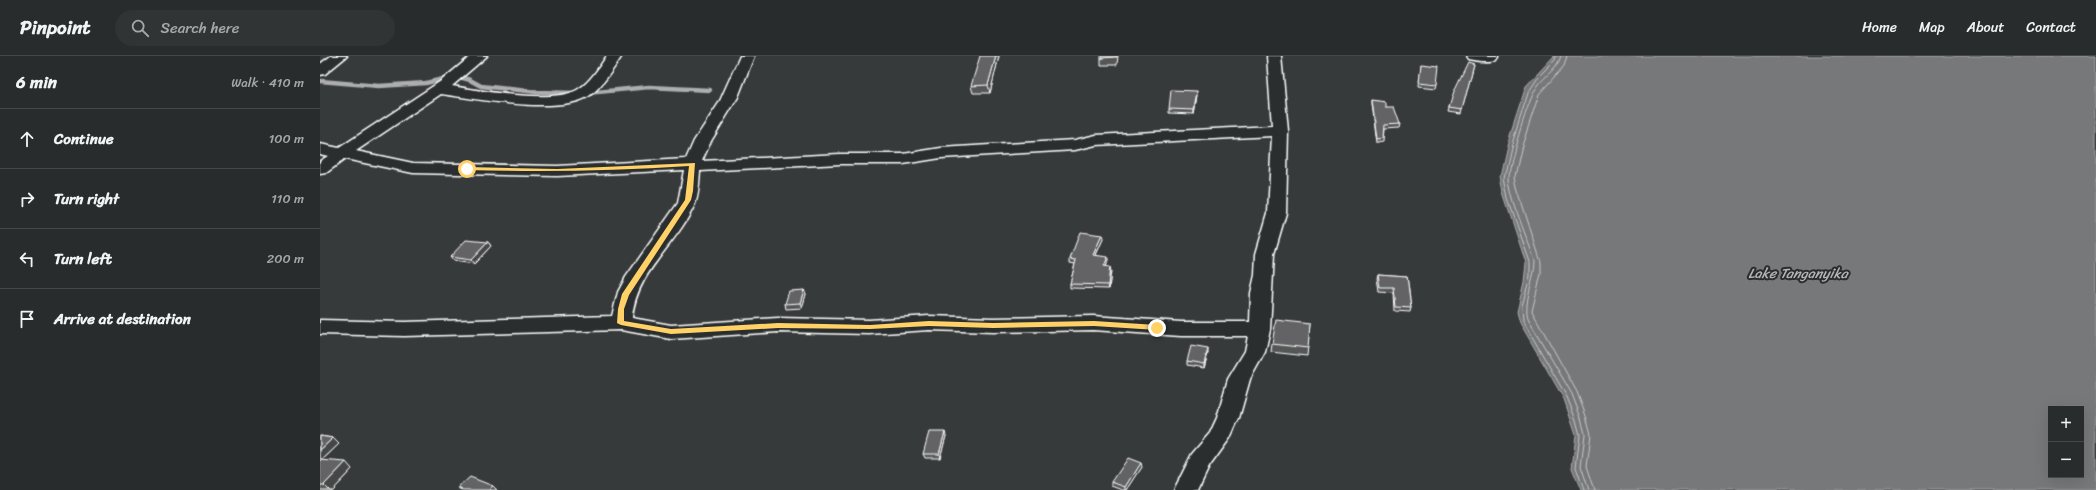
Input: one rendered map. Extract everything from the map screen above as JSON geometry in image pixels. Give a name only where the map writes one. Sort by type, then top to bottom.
[{"type":"street","points":[[320,71],[340,56]]},
{"type":"street","points":[[320,169],[343,152],[439,89],[480,56]]},
{"type":"street","points":[[439,89],[496,97],[560,100],[583,93],[615,56]]},
{"type":"street","points":[[621,323],[621,309],[626,294],[659,242],[686,204],[690,191],[692,164],[707,133],[736,86],[747,56]]},
{"type":"street","points":[[1186,490],[1200,461],[1219,438],[1228,418],[1239,379],[1255,352],[1260,329],[1261,293],[1265,275],[1265,254],[1276,213],[1280,131],[1274,56]]},
{"type":"street","points":[[1473,56],[1492,57]]},
{"type":"street","points":[[320,149],[343,152],[368,160],[413,168],[557,171],[619,169],[692,164],[704,167],[840,159],[903,159],[954,152],[1075,145],[1096,140],[1213,132],[1280,131]]},
{"type":"street","points":[[320,327],[404,329],[621,323],[671,332],[778,325],[870,327],[929,323],[987,325],[1094,323],[1181,330],[1260,329]]},
{"type":"water","name":"Lake Tanganyika","points":[[1554,56],[2096,56],[2096,490],[1581,490],[1572,468],[1576,435],[1564,399],[1520,323],[1517,312],[1524,282],[1526,263],[1503,193],[1500,176],[1507,145],[1526,86]]},
{"type":"building","points":[[980,56],[996,56],[988,85],[971,86]]},
{"type":"building","points":[[1101,56],[1117,56],[1117,57],[1101,58]]},
{"type":"building","points":[[1468,62],[1474,64],[1462,110],[1449,108],[1454,91]]},
{"type":"building","points":[[1421,64],[1439,66],[1437,84],[1419,82]]},
{"type":"building","points":[[1171,90],[1197,91],[1194,110],[1169,109]]},
{"type":"building","points":[[1371,100],[1385,102],[1385,107],[1394,107],[1400,124],[1383,125],[1382,138],[1376,139]]},
{"type":"building","points":[[1080,232],[1102,235],[1093,255],[1108,257],[1104,266],[1110,267],[1108,285],[1070,284],[1076,260],[1070,259]]},
{"type":"building","points":[[466,240],[488,242],[471,260],[450,257]]},
{"type":"building","points":[[1378,274],[1407,276],[1411,308],[1396,307],[1394,288],[1380,288]]},
{"type":"building","points":[[804,290],[800,303],[785,304],[789,291]]},
{"type":"building","points":[[1276,320],[1310,324],[1308,348],[1272,344]]},
{"type":"building","points":[[1191,346],[1208,349],[1204,364],[1187,361]]},
{"type":"building","points":[[929,432],[945,432],[939,454],[923,454]]},
{"type":"building","points":[[320,436],[333,438],[320,450]]},
{"type":"building","points":[[1128,458],[1141,463],[1126,487],[1112,482]]},
{"type":"building","points":[[320,460],[346,462],[324,485],[320,485]]},
{"type":"building","points":[[470,477],[493,486],[489,490],[463,490],[458,488]]},
{"type":"waterway","points":[[320,81],[379,86],[426,83],[456,76],[470,80],[481,86],[537,92],[575,93]]},
{"type":"waterway","points":[[587,93],[649,87],[710,90]]},
{"type":"route","points":[[467,169],[557,171],[619,169],[692,164],[693,168],[690,178],[688,200],[626,294],[621,309],[621,323],[671,332],[778,325],[870,327],[929,323],[993,325],[1094,323],[1157,328]]}]
